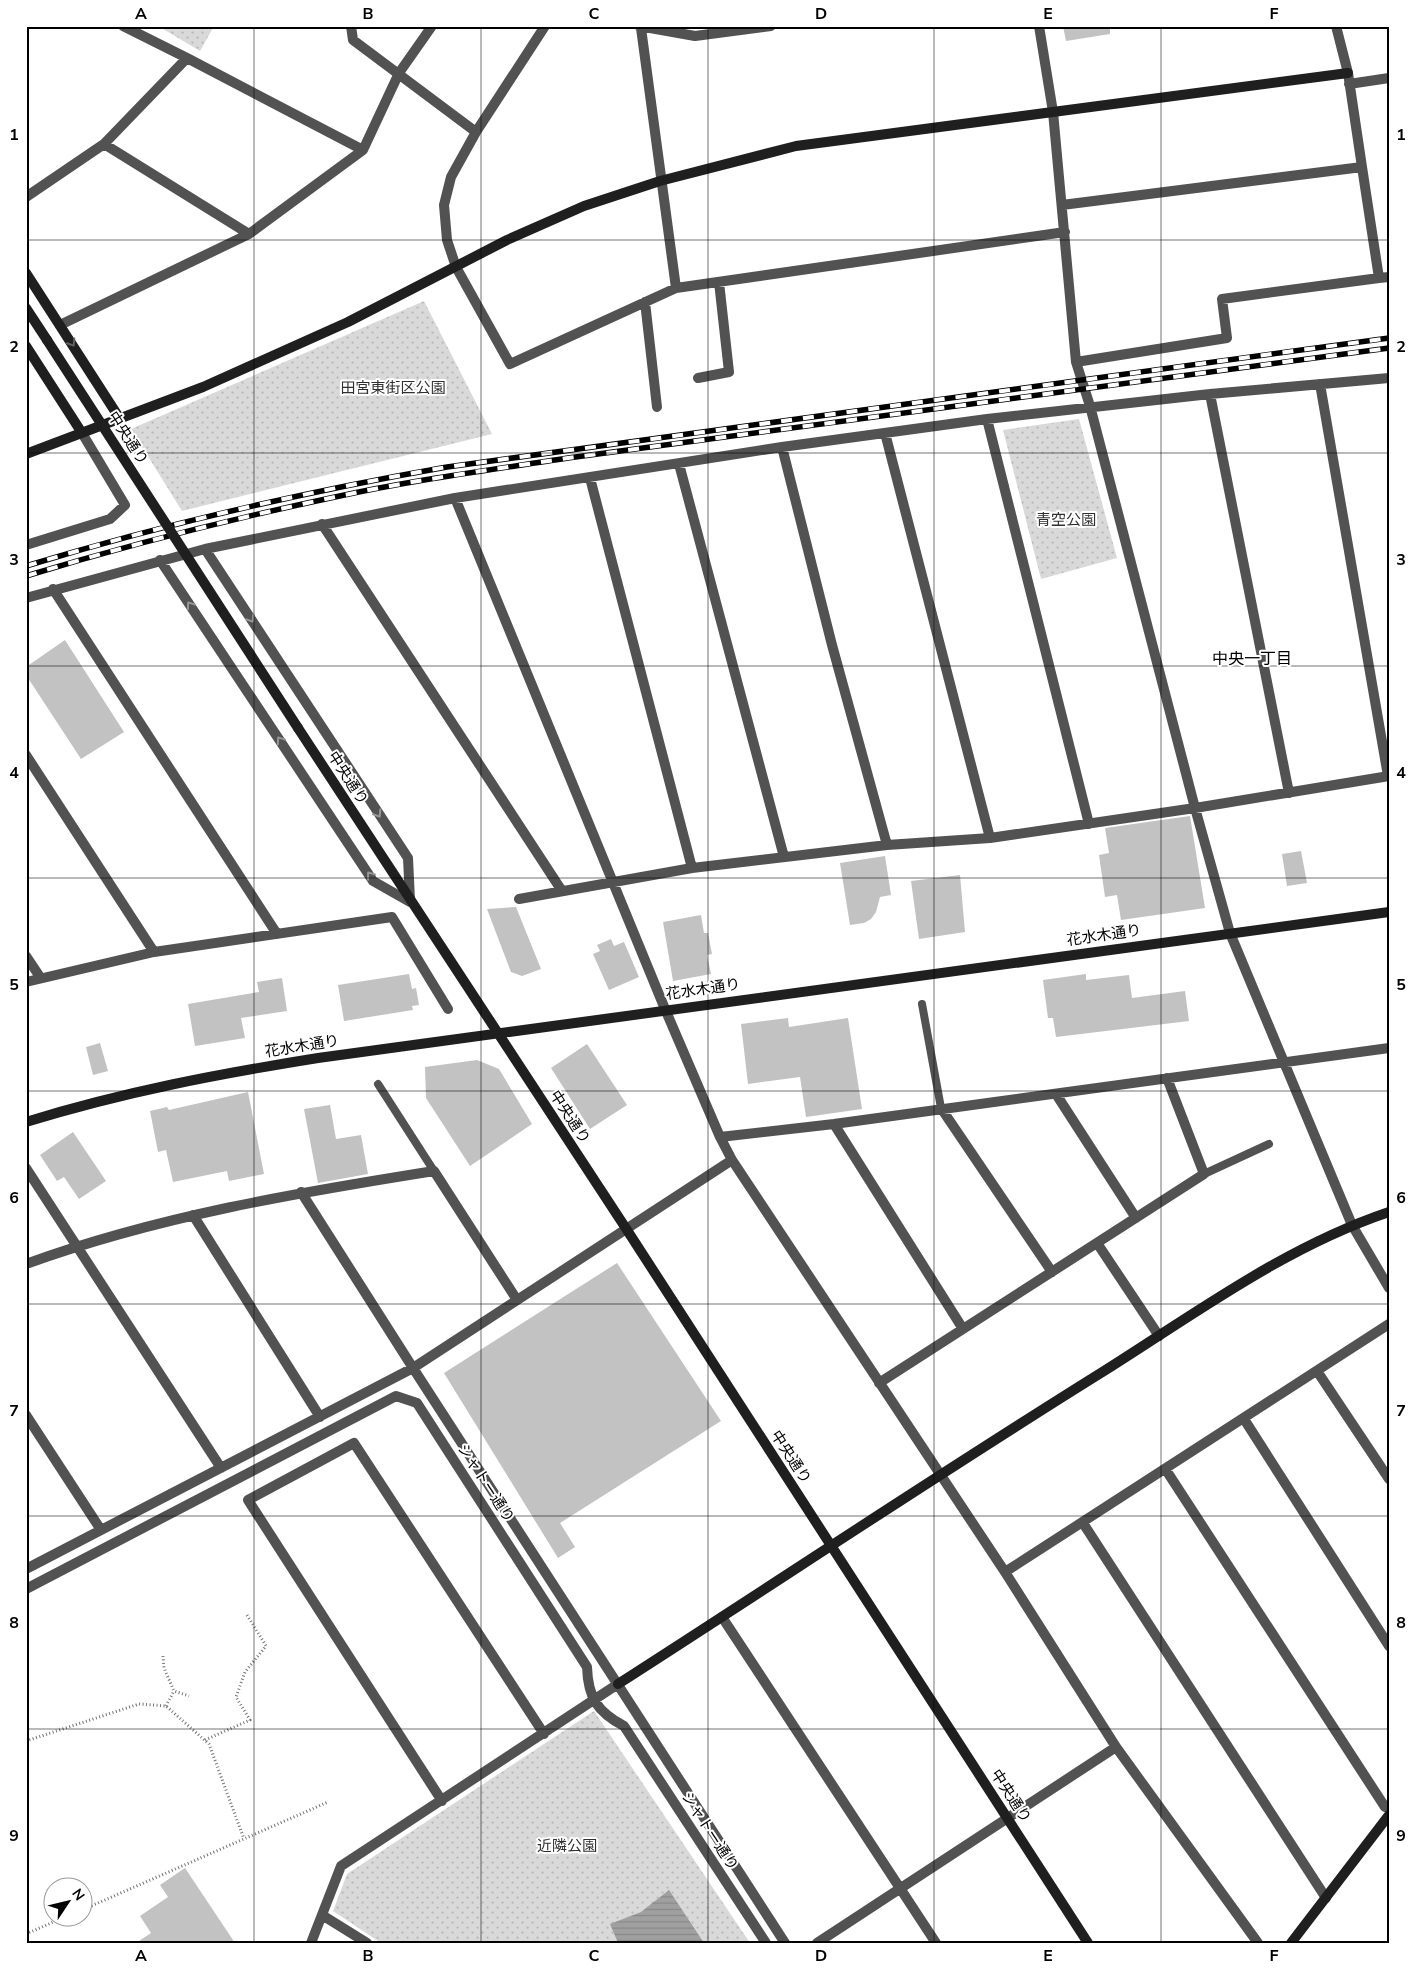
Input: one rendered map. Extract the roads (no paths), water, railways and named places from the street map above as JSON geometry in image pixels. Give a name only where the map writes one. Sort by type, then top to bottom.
[{"type":"street","points":[[124,26],[363,150]]},
{"type":"street","points":[[351,26],[353,40],[399,72],[476,132]]},
{"type":"street","points":[[60,325],[249,234],[363,150],[399,72],[432,26]]},
{"type":"street","points":[[545,26],[476,132],[450,177],[444,205],[447,240],[456,267],[510,364],[676,288],[1065,232]]},
{"type":"street","points":[[676,288],[640,27],[697,31],[772,26]]},
{"type":"street","points":[[1039,26],[1053,112],[1076,362],[1090,406],[1195,808],[1230,933],[1352,1225],[1389,1288]]},
{"type":"street","points":[[1076,362],[1227,338],[1222,299],[1384,277],[1362,167],[1348,73],[1336,26]]},
{"type":"street","points":[[26,197],[104,144],[187,58]]},
{"type":"street","points":[[26,454],[203,387],[348,322],[507,240],[584,206],[660,181],[796,146],[1348,73]]},
{"type":"street","points":[[1349,84],[1389,78]]},
{"type":"street","points":[[104,144],[249,234]]},
{"type":"street","points":[[1062,205],[1362,167]]},
{"type":"street","points":[[26,273],[120,419]]},
{"type":"street","points":[[698,378],[729,372],[719,282]]},
{"type":"street","points":[[645,302],[657,407]]},
{"type":"street","name":"中央通り","points":[[26,308],[410,902],[626,1230],[1088,1943]]},
{"type":"street","points":[[26,346],[125,505],[110,519],[26,545]]},
{"type":"street","points":[[26,598],[53,589],[205,549],[455,498],[987,419],[1090,406],[1389,378]]},
{"type":"street","points":[[519,899],[692,868],[887,846],[990,838],[1195,808],[1388,776],[1320,384]]},
{"type":"street","points":[[1210,394],[1289,792]]},
{"type":"street","points":[[987,419],[1089,824]]},
{"type":"street","points":[[885,433],[990,838]]},
{"type":"street","points":[[782,448],[830,636],[887,846]]},
{"type":"street","points":[[678,464],[784,857]]},
{"type":"street","points":[[590,478],[692,868]]},
{"type":"street","points":[[455,498],[615,883],[665,1009],[720,1137],[732,1160],[1005,1572],[1116,1747],[1258,1943]]},
{"type":"street","points":[[322,524],[562,892]]},
{"type":"street","points":[[205,549],[408,858],[410,902]]},
{"type":"street","points":[[160,560],[373,881],[410,902]]},
{"type":"street","points":[[53,589],[277,934]]},
{"type":"street","points":[[26,755],[154,952]]},
{"type":"street","name":"花水木通り","points":[[26,1122],[107,1098],[198,1077],[497,1032],[1389,912]]},
{"type":"street","points":[[26,982],[154,952],[392,918],[448,1009]]},
{"type":"street","points":[[26,956],[40,978]]},
{"type":"street","points":[[720,1137],[834,1124],[1389,1048]]},
{"type":"street","points":[[879,1383],[1204,1174],[1167,1078]]},
{"type":"street","points":[[1056,1094],[1136,1218]]},
{"type":"street","points":[[941,1108],[1052,1272]]},
{"type":"street","points":[[834,1124],[963,1329]]},
{"type":"street","points":[[26,1569],[320,1418],[413,1368],[732,1160]]},
{"type":"street","points":[[26,1168],[221,1468]]},
{"type":"street","points":[[26,1264],[76,1246],[193,1215],[301,1192],[434,1171],[517,1300]]},
{"type":"street","points":[[301,1192],[785,1943]]},
{"type":"street","points":[[311,1943],[341,1866],[940,1476],[1291,1253],[1352,1225],[1389,1212]]},
{"type":"street","points":[[193,1215],[320,1418]]},
{"type":"street","points":[[1098,1243],[1159,1336]]},
{"type":"street","points":[[1005,1572],[1166,1470],[1389,1324]]},
{"type":"street","points":[[1317,1371],[1389,1478]]},
{"type":"street","name":"シャトー通り","points":[[26,1589],[396,1396],[417,1403],[587,1667],[588,1686],[594,1701],[609,1718],[624,1726],[766,1943]]},
{"type":"street","points":[[26,1414],[102,1530]]},
{"type":"street","points":[[1244,1419],[1389,1646]]},
{"type":"street","points":[[442,1801],[248,1500],[354,1443],[544,1734]]},
{"type":"street","points":[[1166,1470],[1386,1807],[1389,1808]]},
{"type":"street","points":[[1083,1523],[1326,1898]]},
{"type":"street","points":[[722,1618],[936,1943]]},
{"type":"street","points":[[817,1943],[898,1888],[1116,1747]]},
{"type":"street","points":[[1291,1943],[1389,1815]]},
{"type":"street","points":[[322,1915],[367,1943]]},
{"type":"lane","points":[[922,1004],[941,1108]]},
{"type":"lane","points":[[378,1084],[434,1171]]},
{"type":"lane","points":[[1204,1174],[1269,1144]]},
{"type":"railway","points":[[26,566],[130,536],[235,510],[340,487],[447,467],[1389,338]]},
{"type":"railway","points":[[26,576],[218,523],[422,480],[568,458],[1389,348]]},
{"type":"district","name":"中央一丁目","points":[[1252,658]]},
{"type":"park label","name":"田宮東街区公園","points":[[393,388]]},
{"type":"park label","name":"青空公園","points":[[1066,520]]},
{"type":"park label","name":"近隣公園","points":[[567,1846]]}]
